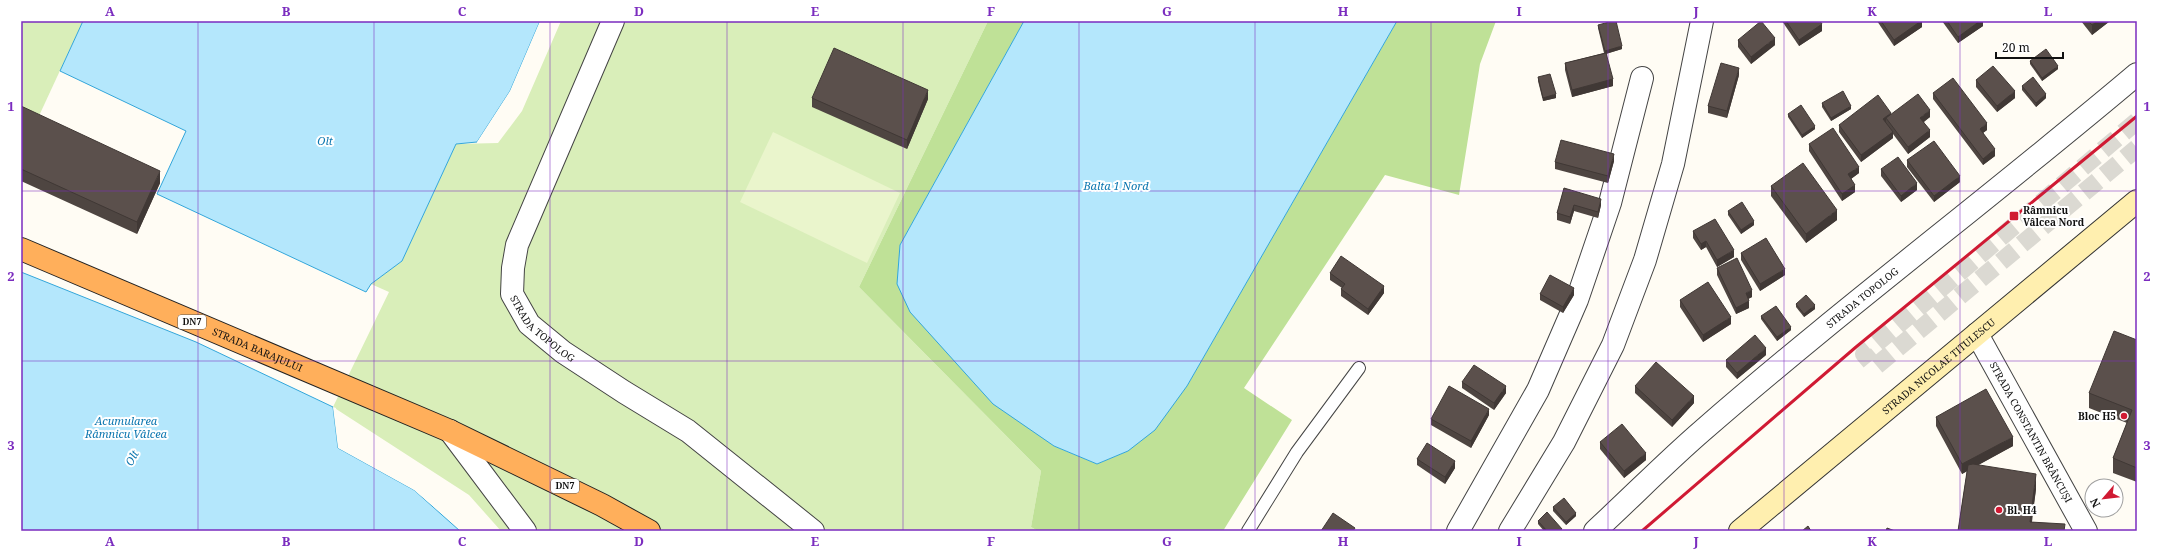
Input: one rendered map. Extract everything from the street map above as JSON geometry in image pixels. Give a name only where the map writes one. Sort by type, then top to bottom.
[{"type":"highway","name":"STRADA BARAJULUI","points":[[21,249],[450,431],[602,505],[649,531]]},
{"type":"main road","name":"STRADA NICOLAE TITULESCU","points":[[1740,531],[2137,201]]},
{"type":"street","name":"STRADA TOPOLOG","points":[[613,21],[517,245],[513,268],[512,294],[529,324],[563,352],[624,392],[688,431],[813,531]]},
{"type":"street","points":[[1510,531],[1564,442],[1613,346],[1645,260],[1673,164],[1702,21]]},
{"type":"street","name":"STRADA TOPOLOG","points":[[1595,531],[1708,427],[1869,291],[2061,139],[2137,74]]},
{"type":"street","points":[[1458,531],[1538,390],[1577,300],[1610,203],[1642,78]]},
{"type":"street","name":"STRADA CONSTANTIN BRÂNCUȘI","points":[[1977,334],[2086,531]]},
{"type":"street","name":"STRADA BARAJULUI","points":[[450,431],[525,531]]},
{"type":"lane","points":[[1248,531],[1297,452],[1359,368]]},
{"type":"green space","points":[[21,21],[83,21],[38,118],[21,110]]},
{"type":"green space","points":[[561,21],[988,21],[859,287],[1041,471],[1031,527],[1038,531],[501,531],[469,495],[333,407],[389,292],[371,284],[402,261],[456,144],[498,143],[522,111]]},
{"type":"green space","points":[[988,21],[1024,21],[900,245],[1054,446],[1097,464],[1128,451],[1187,386],[1397,21],[1496,21],[1480,64],[1459,195],[1385,175],[1244,388],[1292,420],[1223,531],[1038,531],[1031,527],[1041,471],[859,287]]},
{"type":"green space","points":[[773,132],[900,193],[867,263],[740,202]]},
{"type":"water","name":"Olt","points":[[83,21],[540,21],[510,91],[477,142],[456,144],[402,261],[371,284],[366,292],[157,194],[186,131],[60,71]]},
{"type":"water","name":"Balta 1 Nord","points":[[1024,21],[1397,21],[1187,386],[1155,430],[1128,451],[1097,464],[1054,446],[993,404],[910,312],[897,284],[900,245]]},
{"type":"water","name":"Acumularea Râmnicu Vâlcea","points":[[21,272],[196,342],[333,407],[338,448],[414,490],[460,531],[21,531]]},
{"type":"pier","points":[[540,21],[542,22],[512,92],[480,142],[477,142],[510,91]]},
{"type":"pier","points":[[333,407],[336,408],[340,447],[416,489],[462,531],[414,490],[338,448]]},
{"type":"building","points":[[1616,21],[1622,46],[1605,51],[1598,25]]},
{"type":"building","points":[[1761,21],[1775,38],[1751,57],[1738,40]]},
{"type":"building","points":[[1786,21],[1820,21],[1822,24],[1799,40]]},
{"type":"building","points":[[1881,21],[1921,21],[1894,40]]},
{"type":"building","points":[[1947,21],[1980,21],[1958,37]]},
{"type":"building","points":[[2088,21],[2098,21],[2092,25]]},
{"type":"building","points":[[834,48],[928,90],[907,140],[812,98]]},
{"type":"building","points":[[2046,49],[2058,66],[2042,78],[2030,61]]},
{"type":"building","points":[[1606,53],[1613,79],[1572,90],[1565,63]]},
{"type":"building","points":[[1721,63],[1739,68],[1727,111],[1708,106]]},
{"type":"building","points":[[1993,66],[2015,91],[1997,106],[1976,80]]},
{"type":"building","points":[[1550,74],[1556,94],[1543,98],[1538,77]]},
{"type":"building","points":[[2033,77],[2046,94],[2036,103],[2022,86]]},
{"type":"building","points":[[1953,78],[1987,123],[1980,129],[1995,149],[1983,159],[1933,93]]},
{"type":"building","points":[[1843,91],[1851,106],[1831,118],[1822,103]]},
{"type":"building","points":[[1918,94],[1930,110],[1920,118],[1930,130],[1908,147],[1886,118]]},
{"type":"building","points":[[1878,95],[1891,113],[1883,119],[1893,132],[1861,155],[1839,125]]},
{"type":"building","points":[[1801,105],[1815,126],[1802,135],[1788,114]]},
{"type":"building","points":[[21,106],[160,171],[137,222],[21,169]]},
{"type":"building","points":[[1833,128],[1859,167],[1848,174],[1855,185],[1842,194],[1809,144]]},
{"type":"building","points":[[1561,140],[1614,154],[1608,176],[1555,162]]},
{"type":"building","points":[[1934,141],[1960,176],[1934,196],[1907,160]]},
{"type":"building","points":[[1898,157],[1917,183],[1901,196],[1881,169]]},
{"type":"building","points":[[1803,163],[1837,210],[1806,234],[1771,186]]},
{"type":"building","points":[[1564,188],[1601,199],[1598,212],[1574,205],[1570,217],[1557,213]]},
{"type":"building","points":[[1742,202],[1754,221],[1741,230],[1728,211]]},
{"type":"building","points":[[1715,219],[1734,250],[1717,260],[1706,241],[1701,244],[1693,231]]},
{"type":"building","points":[[1766,238],[1785,269],[1760,284],[1741,253]]},
{"type":"building","points":[[1341,256],[1384,286],[1368,309],[1341,289],[1345,284],[1330,273]]},
{"type":"building","points":[[1737,258],[1752,290],[1746,293],[1749,301],[1736,308],[1717,268]]},
{"type":"building","points":[[1550,275],[1574,288],[1563,307],[1540,294]]},
{"type":"building","points":[[1708,282],[1731,317],[1703,335],[1680,300]]},
{"type":"building","points":[[1806,295],[1815,305],[1804,314],[1796,304]]},
{"type":"building","points":[[1776,306],[1791,327],[1777,337],[1761,316]]},
{"type":"building","name":"Bloc H5","points":[[2114,331],[2137,340],[2137,468],[2113,458],[2132,410],[2089,393]]},
{"type":"building","points":[[1755,335],[1766,348],[1737,373],[1726,360]]},
{"type":"building","points":[[1656,362],[1694,396],[1672,420],[1635,386]]},
{"type":"building","points":[[1474,365],[1506,386],[1494,403],[1462,382]]},
{"type":"building","points":[[1449,386],[1489,409],[1471,441],[1431,419]]},
{"type":"building","points":[[1986,389],[2013,437],[1962,464],[1936,417]]},
{"type":"building","points":[[1622,424],[1646,453],[1624,471],[1600,442]]},
{"type":"building","points":[[1427,443],[1455,461],[1445,477],[1417,459]]},
{"type":"building","name":"Bl. H4","points":[[1973,464],[2036,474],[2030,522],[2065,524],[2064,531],[1958,531],[1968,465]]},
{"type":"building","points":[[1564,498],[1576,513],[1566,522],[1553,507]]},
{"type":"building","points":[[1547,512],[1562,529],[1559,531],[1547,531],[1538,521]]},
{"type":"building","points":[[1333,513],[1355,528],[1353,531],[1321,531]]},
{"type":"building","points":[[1808,526],[1811,531],[1802,531]]},
{"type":"building","points":[[1887,528],[1895,531],[1886,531]]},
{"type":"tunnel","points":[[2137,121],[1864,354],[1875,367],[2137,148]]},
{"type":"railway","points":[[1642,531],[1856,347],[2137,116]]},
{"type":"place","name":"Râmnicu Vâlcea Nord","points":[[2014,216]]},
{"type":"place","name":"Bloc H5","points":[[2124,416]]},
{"type":"place","name":"Bl. H4","points":[[1999,510]]}]
